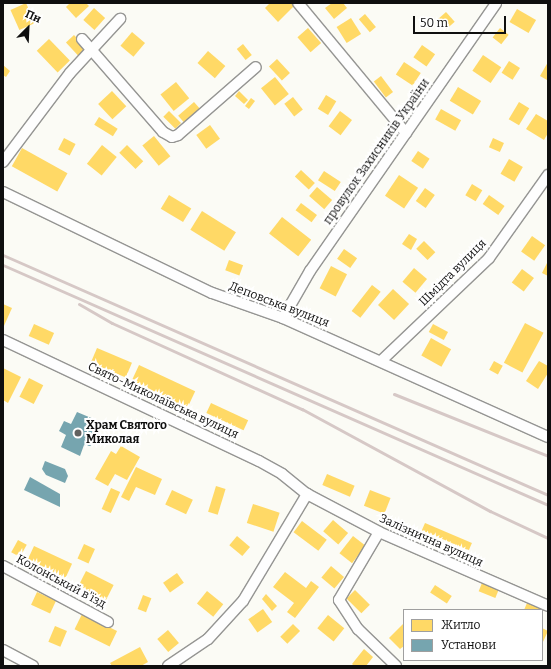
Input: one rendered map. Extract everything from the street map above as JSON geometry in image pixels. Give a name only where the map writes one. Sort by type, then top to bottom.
[{"type":"street","points":[[298,3],[406,133]]},
{"type":"street","name":"провулок Захисників України","points":[[283,318],[310,271],[496,3]]},
{"type":"street","points":[[3,162],[70,73],[120,19]]},
{"type":"street","points":[[82,39],[163,132],[172,137],[178,134],[256,67]]},
{"type":"street","name":"Шмідта вулиця","points":[[381,361],[489,258],[548,175]]},
{"type":"street","name":"Деповська вулиця","points":[[3,192],[212,293],[283,318],[548,437]]},
{"type":"street","name":"Свято-Миколаївська вулиця","points":[[3,340],[259,461],[282,474],[307,494]]},
{"type":"street","points":[[168,666],[208,639],[243,601],[307,494]]},
{"type":"street","name":"Залізнична вулиця","points":[[307,494],[378,532],[548,606]]},
{"type":"street","points":[[378,532],[339,600],[358,629],[396,666]]},
{"type":"street","name":"Колонський в'їзд","points":[[3,566],[108,622]]},
{"type":"street","points":[[3,650],[33,666]]},
{"type":"building: Житло","points":[[26,3],[35,23],[19,30],[10,10]]},
{"type":"building: Житло","points":[[70,3],[86,3],[89,6],[76,18],[66,7]]},
{"type":"building: Житло","points":[[270,3],[292,3],[295,5],[278,22],[265,8]]},
{"type":"building: Житло","points":[[332,3],[343,3],[347,8],[334,19],[325,8]]},
{"type":"building: Житло","points":[[94,8],[105,18],[94,30],[83,20]]},
{"type":"building: Житло","points":[[517,9],[536,20],[529,33],[510,22]]},
{"type":"building: Житло","points":[[446,12],[455,22],[447,29],[438,19]]},
{"type":"building: Житло","points":[[365,14],[376,27],[370,32],[359,19]]},
{"type":"building: Житло","points":[[351,18],[361,34],[347,43],[337,27]]},
{"type":"building: Житло","points":[[308,28],[321,43],[311,52],[297,37]]},
{"type":"building: Житло","points":[[500,28],[509,35],[501,44],[493,37]]},
{"type":"building: Житло","points":[[132,32],[145,43],[133,57],[120,46]]},
{"type":"building: Житло","points":[[74,35],[86,48],[78,56],[66,43]]},
{"type":"building: Житло","points":[[49,39],[70,61],[58,72],[37,51]]},
{"type":"building: Житло","points":[[243,44],[252,55],[246,60],[237,49]]},
{"type":"building: Житло","points":[[422,45],[435,54],[427,66],[413,57]]},
{"type":"building: Житло","points":[[208,51],[225,66],[215,78],[198,63]]},
{"type":"building: Житло","points":[[483,55],[501,67],[491,83],[472,71]]},
{"type":"building: Житло","points":[[277,59],[290,73],[282,80],[269,67]]},
{"type":"building: Житло","points":[[509,61],[520,68],[513,80],[502,73]]},
{"type":"building: Житло","points":[[404,62],[421,73],[413,85],[396,75]]},
{"type":"building: Житло","points":[[548,62],[548,79],[547,80],[540,76]]},
{"type":"building: Житло","points":[[3,65],[10,71],[6,77],[3,75]]},
{"type":"building: Житло","points":[[381,76],[393,92],[386,97],[374,81]]},
{"type":"building: Житло","points":[[275,77],[289,94],[275,105],[261,88]]},
{"type":"building: Житло","points":[[176,82],[189,98],[174,111],[160,95]]},
{"type":"building: Житло","points":[[458,87],[481,101],[473,115],[450,101]]},
{"type":"building: Житло","points":[[112,91],[126,106],[112,119],[98,104]]},
{"type":"building: Житло","points":[[239,91],[248,100],[244,104],[235,96]]},
{"type":"building: Житло","points":[[326,95],[336,101],[328,115],[318,109]]},
{"type":"building: Житло","points":[[293,97],[303,110],[294,116],[284,104]]},
{"type":"building: Житло","points":[[251,98],[255,101],[249,109],[245,106]]},
{"type":"building: Житло","points":[[194,102],[201,110],[185,124],[178,116]]},
{"type":"building: Житло","points":[[519,102],[529,108],[519,125],[509,119]]},
{"type":"building: Житло","points":[[441,109],[461,120],[455,131],[435,119]]},
{"type":"building: Житло","points":[[169,111],[181,123],[175,129],[163,117]]},
{"type":"building: Житло","points":[[340,111],[352,120],[341,135],[329,126]]},
{"type":"building: Житло","points":[[536,114],[548,121],[548,133],[544,140],[526,129]]},
{"type":"building: Житло","points":[[99,117],[118,129],[113,136],[94,125]]},
{"type":"building: Житло","points":[[210,125],[220,139],[206,149],[196,135]]},
{"type":"building: Житло","points":[[154,136],[170,156],[159,166],[142,145]]},
{"type":"building: Житло","points":[[64,138],[76,144],[70,155],[58,150]]},
{"type":"building: Житло","points":[[493,138],[504,143],[500,152],[489,147]]},
{"type":"building: Житло","points":[[102,145],[117,157],[102,176],[87,164]]},
{"type":"building: Житло","points":[[127,145],[143,161],[135,169],[119,153]]},
{"type":"building: Житло","points":[[22,148],[67,173],[57,192],[12,166]]},
{"type":"building: Житло","points":[[418,151],[430,159],[423,169],[411,161]]},
{"type":"building: Житло","points":[[509,159],[523,167],[514,182],[500,174]]},
{"type":"building: Житло","points":[[301,170],[315,183],[309,190],[295,177]]},
{"type":"building: Житло","points":[[324,171],[341,182],[335,191],[318,180]]},
{"type":"building: Житло","points":[[399,175],[418,188],[404,209],[385,196]]},
{"type":"building: Житло","points":[[472,184],[482,190],[476,201],[465,195]]},
{"type":"building: Житло","points":[[317,187],[332,200],[324,209],[309,196]]},
{"type":"building: Житло","points":[[425,188],[435,195],[426,208],[416,201]]},
{"type":"building: Житло","points":[[169,195],[191,208],[183,222],[161,209]]},
{"type":"building: Житло","points":[[489,195],[505,206],[498,215],[483,204]]},
{"type":"building: Житло","points":[[301,203],[317,215],[312,222],[296,210]]},
{"type":"building: Житло","points":[[202,211],[236,232],[224,251],[190,230]]},
{"type":"building: Житло","points":[[282,217],[311,240],[298,256],[269,234]]},
{"type":"building: Житло","points":[[409,234],[417,239],[411,250],[402,244]]},
{"type":"building: Житло","points":[[532,236],[545,245],[534,261],[521,252]]},
{"type":"building: Житло","points":[[424,241],[435,252],[428,260],[416,249]]},
{"type":"building: Житло","points":[[344,249],[357,258],[350,268],[337,259]]},
{"type":"building: Житло","points":[[229,260],[243,265],[239,275],[225,270]]},
{"type":"building: Житло","points":[[548,261],[548,276],[542,273]]},
{"type":"building: Житло","points":[[331,266],[347,274],[336,296],[320,288]]},
{"type":"building: Житло","points":[[414,268],[427,279],[415,293],[402,282]]},
{"type":"building: Житло","points":[[522,269],[534,278],[524,292],[512,283]]},
{"type":"building: Житло","points":[[372,285],[381,292],[360,318],[352,311]]},
{"type":"building: Житло","points":[[393,289],[409,304],[394,320],[378,305]]},
{"type":"building: Житло","points":[[3,304],[12,308],[3,328]]},
{"type":"building: Житло","points":[[525,323],[544,333],[522,373],[504,363]]},
{"type":"building: Житло","points":[[34,324],[54,333],[49,345],[29,336]]},
{"type":"building: Житло","points":[[433,324],[448,332],[444,340],[429,332]]},
{"type":"building: Житло","points":[[431,338],[451,349],[441,367],[421,355]]},
{"type":"building: Житло","points":[[97,348],[132,363],[126,378],[91,363]]},
{"type":"building: Житло","points":[[494,361],[503,366],[498,375],[489,370]]},
{"type":"building: Житло","points":[[539,361],[548,366],[548,373],[538,389],[526,381]]},
{"type":"building: Житло","points":[[139,365],[195,391],[187,409],[131,383]]},
{"type":"building: Житло","points":[[3,368],[21,377],[8,403],[3,400]]},
{"type":"building: Житло","points":[[29,378],[43,385],[34,404],[19,397]]},
{"type":"building: Житло","points":[[211,403],[248,420],[244,430],[206,413]]},
{"type":"building: Житло","points":[[121,446],[140,457],[127,480],[115,474],[108,486],[95,479],[111,451],[116,454]]},
{"type":"building: Житло","points":[[136,467],[162,479],[155,495],[136,487],[129,501],[121,497]]},
{"type":"building: Житло","points":[[327,474],[355,486],[350,497],[322,485]]},
{"type":"building: Житло","points":[[216,486],[226,489],[218,515],[208,512]]},
{"type":"building: Житло","points":[[111,488],[120,492],[111,513],[102,509]]},
{"type":"building: Житло","points":[[172,490],[193,500],[186,514],[165,505]]},
{"type":"building: Житло","points":[[370,490],[391,498],[384,514],[364,506]]},
{"type":"building: Житло","points":[[253,504],[280,513],[273,532],[247,523]]},
{"type":"building: Житло","points":[[333,520],[348,533],[338,544],[323,531]]},
{"type":"building: Житло","points":[[302,521],[327,540],[318,551],[294,532]]},
{"type":"building: Житло","points":[[425,523],[472,543],[469,550],[422,530]]},
{"type":"building: Житло","points":[[237,536],[250,547],[242,556],[229,545]]},
{"type":"building: Житло","points":[[353,536],[366,546],[352,563],[339,553]]},
{"type":"building: Житло","points":[[18,540],[27,545],[20,557],[11,552]]},
{"type":"building: Житло","points":[[84,544],[95,549],[88,563],[77,559]]},
{"type":"building: Житло","points":[[34,546],[72,564],[64,582],[26,564]]},
{"type":"building: Житло","points":[[331,566],[344,577],[334,588],[321,577]]},
{"type":"building: Житло","points":[[86,571],[114,585],[105,602],[77,588]]},
{"type":"building: Житло","points":[[285,572],[306,588],[311,581],[319,587],[295,618],[287,612],[294,603],[273,587]]},
{"type":"building: Житло","points":[[177,573],[184,583],[170,593],[163,583]]},
{"type":"building: Житло","points":[[482,583],[499,590],[495,598],[479,591]]},
{"type":"building: Житло","points":[[435,585],[452,596],[447,603],[430,593]]},
{"type":"building: Житло","points":[[355,590],[370,605],[361,613],[347,598]]},
{"type":"building: Житло","points":[[207,591],[223,604],[213,617],[197,603]]},
{"type":"building: Житло","points":[[37,592],[56,601],[50,614],[31,605]]},
{"type":"building: Житло","points":[[266,594],[277,606],[272,611],[262,599]]},
{"type":"building: Житло","points":[[143,595],[151,598],[146,612],[138,609]]},
{"type":"building: Житло","points":[[527,603],[542,609],[524,609]]},
{"type":"building: Житло","points":[[263,609],[272,622],[257,632],[248,619]]},
{"type":"building: Житло","points":[[82,614],[117,631],[110,646],[75,629]]},
{"type":"building: Житло","points":[[328,615],[344,628],[334,641],[317,628]]},
{"type":"building: Житло","points":[[293,624],[300,631],[287,644],[280,637]]},
{"type":"building: Житло","points":[[403,624],[403,647],[400,649],[389,638]]},
{"type":"building: Житло","points":[[55,626],[67,631],[60,647],[48,642]]},
{"type":"building: Житло","points":[[543,628],[548,631],[543,642]]},
{"type":"building: Житло","points":[[168,630],[179,643],[168,652],[157,639]]},
{"type":"building: Житло","points":[[140,647],[148,662],[141,666],[112,666],[110,663]]},
{"type":"building: Житло","points":[[364,649],[373,657],[366,666],[354,666],[352,664]]},
{"type":"building: Установи","name":"Храм Святого Миколая","points":[[77,412],[96,420],[91,430],[96,436],[96,442],[90,446],[84,445],[80,456],[61,447],[66,435],[59,431],[64,421],[71,424]]},
{"type":"building: Установи","points":[[45,461],[65,469],[68,476],[65,483],[46,475],[42,469]]},
{"type":"building: Установи","points":[[30,477],[60,494],[60,507],[24,490]]},
{"type":"railway","points":[[3,255],[548,495]]},
{"type":"railway","points":[[3,265],[548,505]]},
{"type":"railway","points":[[79,304],[112,323],[302,409],[490,511],[548,538]]},
{"type":"railway","points":[[394,394],[548,456]]},
{"type":"place","name":"Храм Святого Миколая","points":[[78,433]]}]
